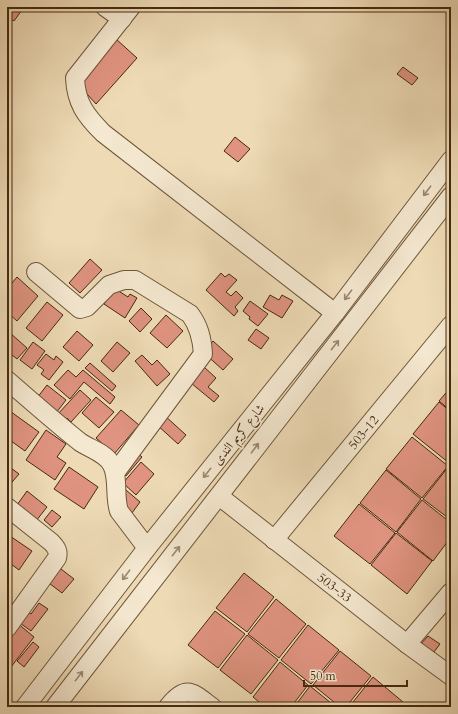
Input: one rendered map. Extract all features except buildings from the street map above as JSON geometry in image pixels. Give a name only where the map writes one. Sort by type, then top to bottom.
[{"type":"street","points":[[105,7],[126,13],[75,78],[75,90],[80,105],[89,120],[103,133],[335,312]]},
{"type":"street","name":"شارع كريم الندى","points":[[25,707],[147,548],[335,312],[451,160]]},
{"type":"street","name":"شارع كريم الندى","points":[[55,707],[451,196]]},
{"type":"street","points":[[36,272],[80,309],[87,307],[109,285],[124,280],[135,280],[190,314],[201,333],[203,354],[115,473]]},
{"type":"street","name":"503-12","points":[[274,540],[451,325]]},
{"type":"street","points":[[7,380],[82,443],[105,457],[115,473],[117,504],[119,511],[147,548]]},
{"type":"street","points":[[273,390],[291,401]]},
{"type":"street","name":"503-33","points":[[219,496],[451,676]]},
{"type":"street","points":[[7,507],[51,542],[58,553],[57,558],[7,628]]},
{"type":"street","points":[[408,644],[451,592]]},
{"type":"street","points":[[168,707],[177,696],[184,692],[193,693],[212,707]]}]
